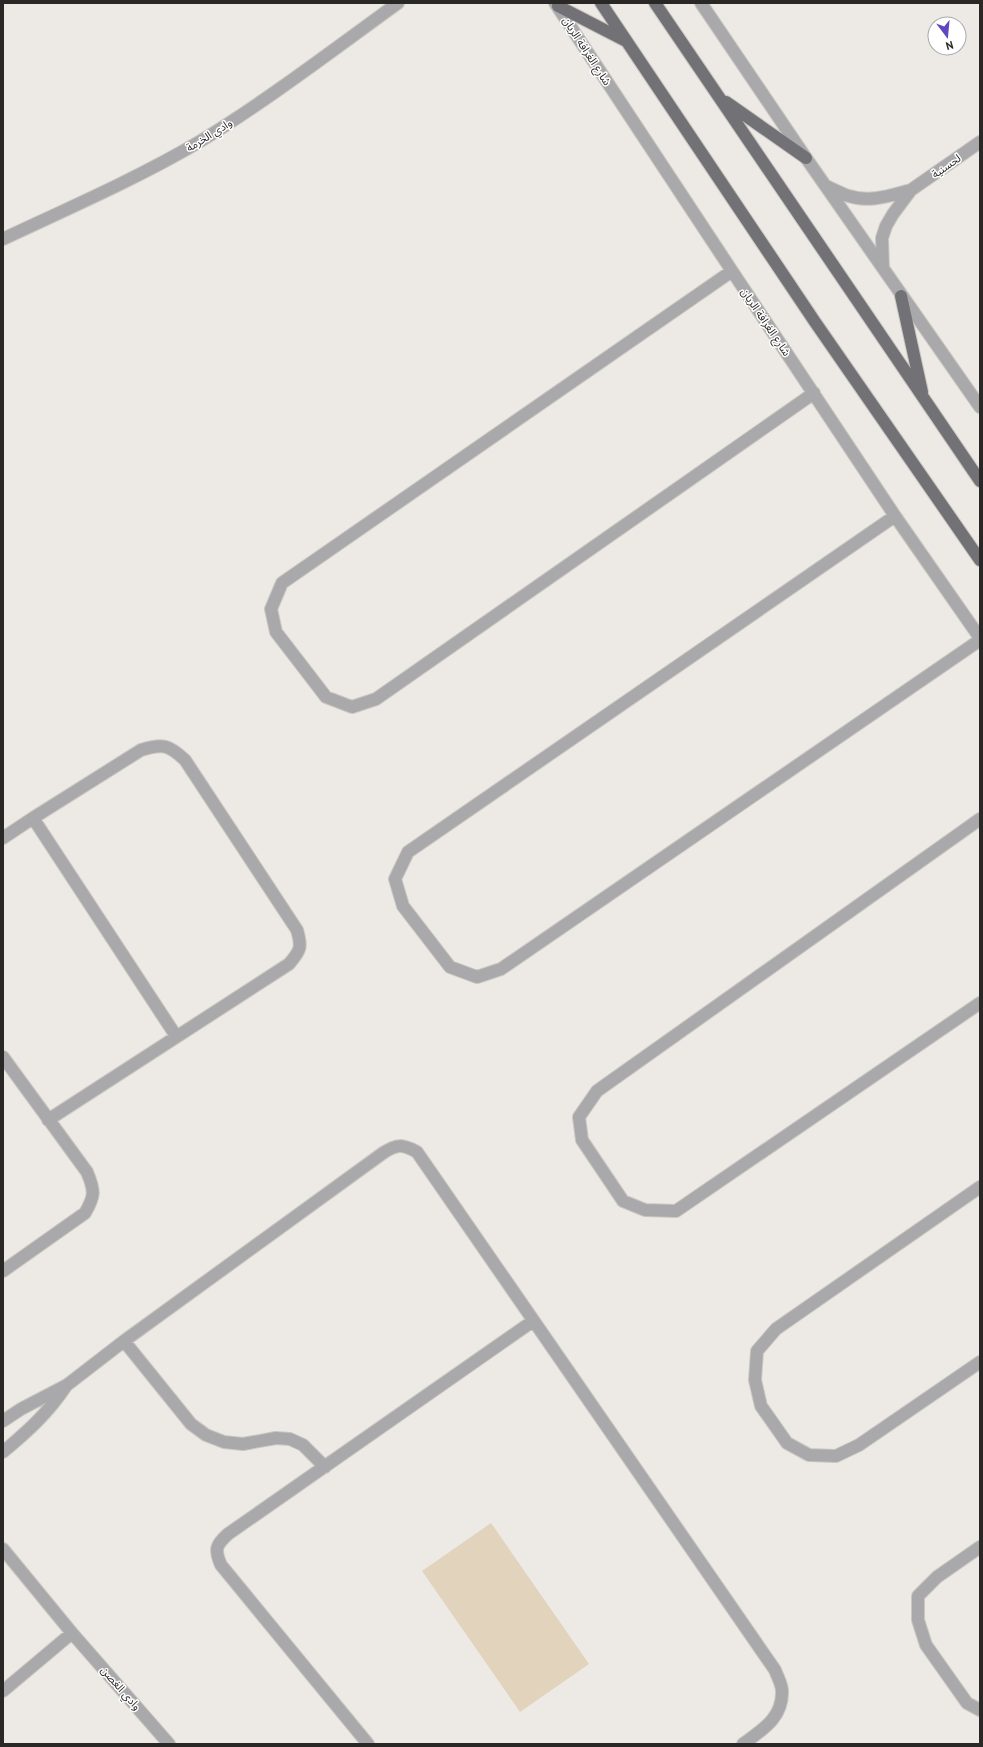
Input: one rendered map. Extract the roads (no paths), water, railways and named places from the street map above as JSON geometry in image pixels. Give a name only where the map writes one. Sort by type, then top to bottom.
[{"type":"main road","points":[[601,3],[815,322],[980,560]]},
{"type":"main road","points":[[655,3],[980,481]]},
{"type":"main road","points":[[556,5],[628,42]]},
{"type":"main road","points":[[720,98],[806,158]]},
{"type":"main road","points":[[901,296],[924,399]]},
{"type":"street","name":"وادي الخرمة","points":[[3,239],[146,171],[199,142],[250,109],[398,3]]},
{"type":"street","points":[[700,3],[806,158],[884,268],[901,296],[980,405]]},
{"type":"street","name":"شارع الغرافة الريان","points":[[556,5],[895,516],[980,639]]},
{"type":"street","name":"لحسنية","points":[[884,268],[882,238],[886,226],[911,190],[980,142]]},
{"type":"street","name":"لحسنية","points":[[826,186],[849,196],[864,199],[883,198],[911,190]]},
{"type":"street","points":[[732,271],[282,583],[271,609],[276,632],[326,697],[352,707],[376,699],[814,393]]},
{"type":"street","points":[[895,516],[408,852],[395,879],[403,906],[450,967],[477,977],[501,969],[980,639]]},
{"type":"street","points":[[3,838],[141,750],[155,746],[172,748],[186,760],[296,930],[300,940],[300,952],[289,964],[48,1120]]},
{"type":"street","points":[[33,818],[176,1036]]},
{"type":"street","points":[[980,819],[597,1091],[579,1117],[582,1140],[623,1201],[645,1210],[676,1211],[980,1003]]},
{"type":"street","points":[[3,1058],[88,1172],[92,1183],[93,1199],[85,1213],[3,1271]]},
{"type":"street","points":[[3,1421],[27,1405],[66,1385],[124,1341],[393,1146],[406,1146],[417,1152],[775,1670],[782,1690],[780,1710],[767,1727],[743,1744]]},
{"type":"street","points":[[980,1187],[776,1329],[757,1351],[755,1380],[761,1406],[787,1443],[809,1455],[836,1456],[860,1445],[980,1362]]},
{"type":"street","points":[[368,1744],[221,1565],[216,1554],[219,1543],[228,1534],[533,1321]]},
{"type":"street","points":[[124,1341],[191,1424],[206,1435],[224,1442],[243,1444],[276,1438],[290,1439],[303,1445],[325,1467]]},
{"type":"street","points":[[3,1452],[35,1425],[52,1406],[66,1385]]},
{"type":"street","points":[[980,1546],[937,1577],[918,1596],[918,1620],[926,1645],[967,1703],[980,1710]]},
{"type":"street","name":"وادي الغصن","points":[[3,1549],[72,1633],[169,1744]]},
{"type":"street","points":[[3,1691],[72,1633]]}]
